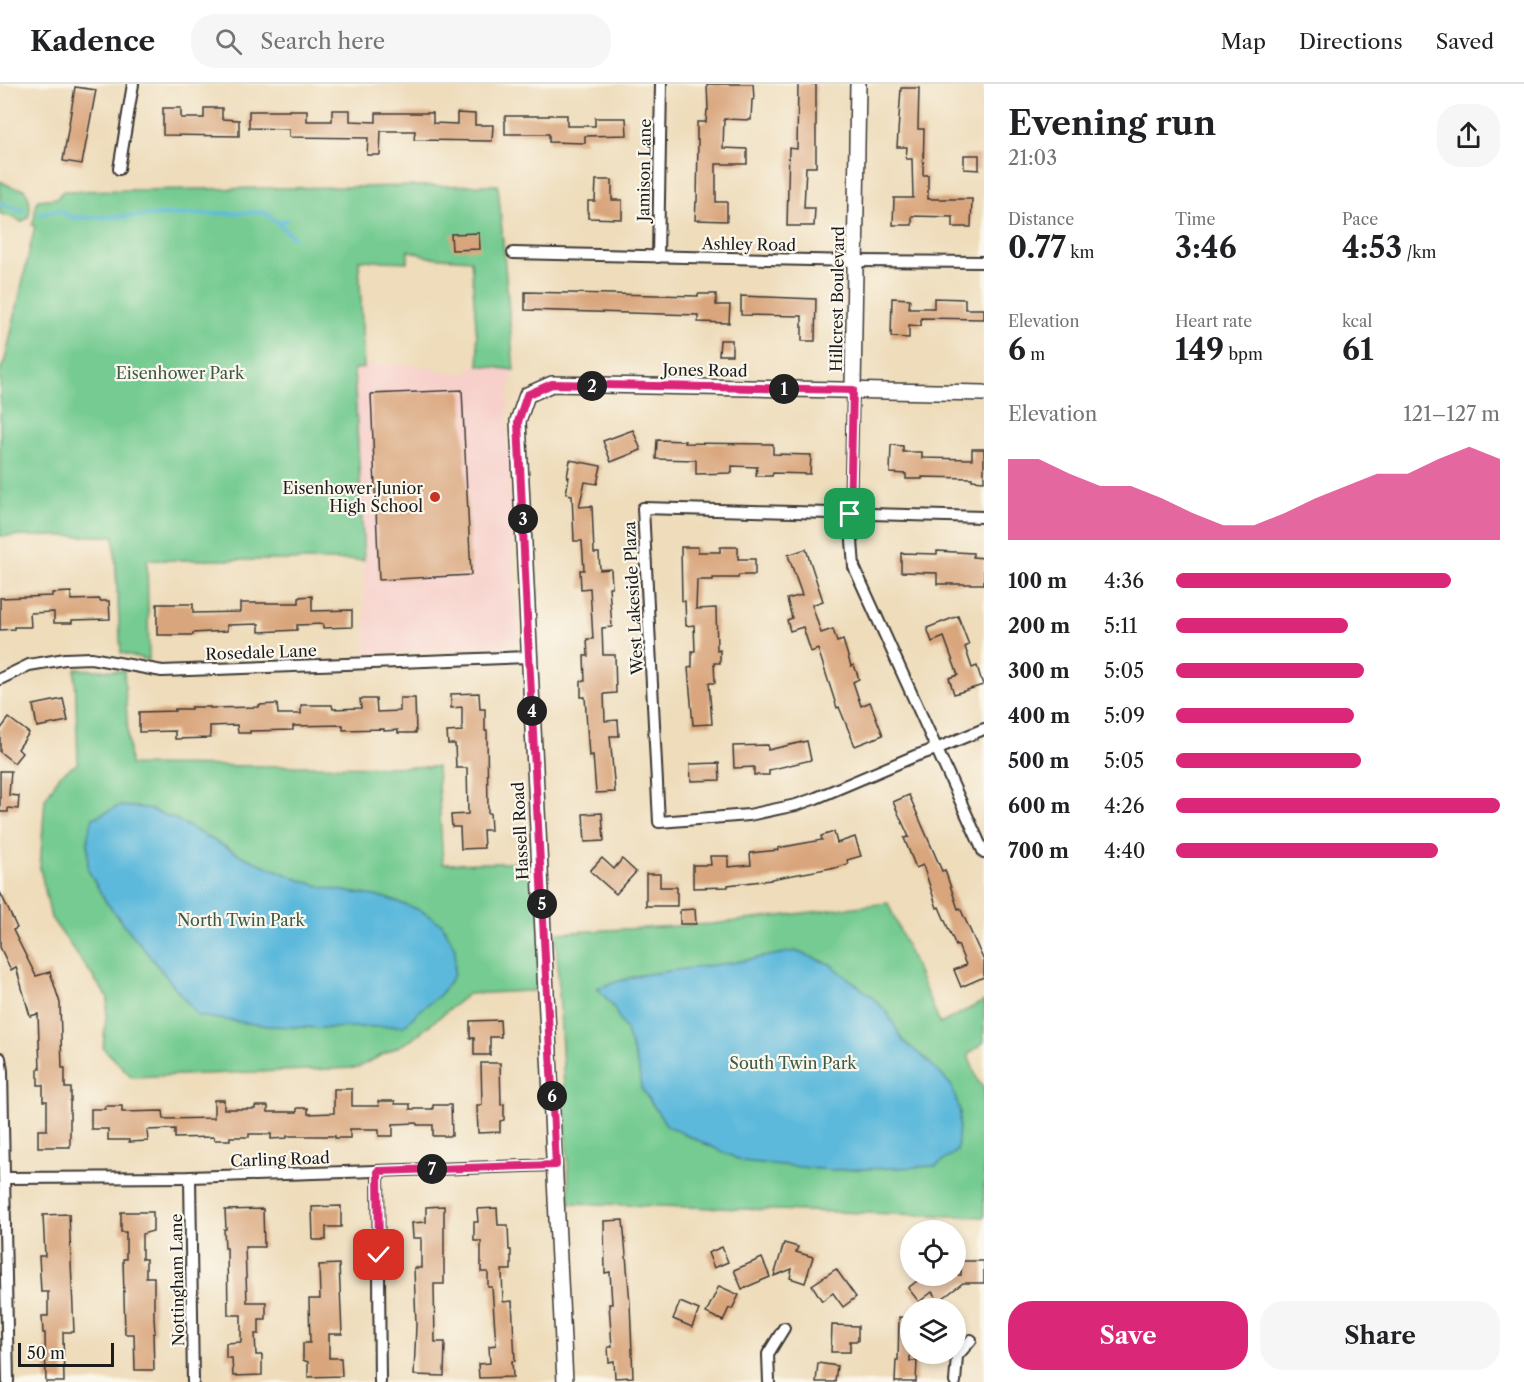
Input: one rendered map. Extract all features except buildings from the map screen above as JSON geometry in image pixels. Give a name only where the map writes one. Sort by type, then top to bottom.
[{"type":"street","points":[[119,170],[134,84]]},
{"type":"street","name":"Jamison Lane","points":[[658,257],[661,84]]},
{"type":"street","name":"Hillcrest Boulevard","points":[[858,84],[850,514],[854,567],[984,853]]},
{"type":"street","name":"Ashley Road","points":[[513,253],[984,262]]},
{"type":"street","name":"Jones Road","points":[[518,422],[527,395],[552,384],[984,393]]},
{"type":"street","name":"Hassell Road","points":[[518,422],[565,1382]]},
{"type":"street","name":"West Lakeside Plaza","points":[[850,514],[643,508],[659,822],[739,816],[786,807],[816,798],[936,749]]},
{"type":"street","points":[[850,514],[984,517]]},
{"type":"street","name":"Rosedale Lane","points":[[0,679],[29,665],[73,658],[91,658],[162,670],[529,657]]},
{"type":"street","points":[[936,749],[984,729]]},
{"type":"street","points":[[0,1058],[5,1178],[8,1382]]},
{"type":"street","name":"Carling Road","points":[[5,1178],[190,1177],[556,1165]]},
{"type":"street","points":[[378,1171],[380,1382]]},
{"type":"street","name":"Nottingham Lane","points":[[190,1177],[193,1382]]},
{"type":"street","points":[[769,1382],[768,1354],[784,1328]]},
{"type":"street","points":[[956,1382],[957,1356],[972,1340]]},
{"type":"shaded area","name":"Eisenhower Junior High School","points":[[364,365],[416,365],[465,375],[471,366],[479,365],[514,370],[508,395],[507,416],[518,633],[514,642],[507,645],[367,655],[354,369],[363,368]]},
{"type":"green space","points":[[0,181],[12,187],[24,189],[30,203],[28,218],[21,222],[0,214]]},
{"type":"green space","name":"Eisenhower Park","points":[[498,185],[514,370],[479,365],[471,260],[429,257],[408,250],[408,262],[359,260],[364,368],[354,369],[364,560],[147,560],[149,660],[121,653],[114,536],[0,536],[0,371],[5,360],[35,226],[32,225],[38,200],[57,198],[63,191]]},
{"type":"green space","name":"North Twin Park","points":[[75,669],[124,671],[130,765],[437,767],[443,864],[540,862],[546,990],[468,994],[411,1040],[357,1068],[132,1077],[103,1048],[108,998],[51,918],[40,868],[45,799],[60,775],[78,763]]},
{"type":"green space","name":"South Twin Park","points":[[888,903],[940,1024],[984,1001],[984,1042],[968,1055],[978,1081],[984,1088],[984,1217],[570,1203],[556,933],[712,924]]},
{"type":"water","points":[[119,806],[146,808],[175,819],[244,857],[300,880],[326,888],[386,898],[420,910],[442,924],[455,948],[454,975],[440,995],[404,1026],[322,1028],[268,1026],[198,1016],[106,902],[88,870],[88,834],[93,818]]},
{"type":"water","points":[[795,951],[830,964],[871,996],[887,1012],[903,1041],[927,1060],[951,1085],[960,1111],[957,1151],[936,1166],[829,1170],[742,1161],[667,1126],[641,1088],[639,1070],[626,1031],[612,1005],[597,988],[640,975],[736,962]]},
{"type":"waterway","points":[[0,203],[23,211]]},
{"type":"waterway","points":[[40,214],[58,210],[74,218],[265,212],[293,237]]},
{"type":"waterway","points":[[277,223],[287,220]]},
{"type":"place","name":"Eisenhower Junior High School","points":[[435,497]]},
{"type":"route","points":[[379,1255],[378,1171],[556,1165],[518,422],[527,395],[552,384],[853,390],[850,514]]}]
